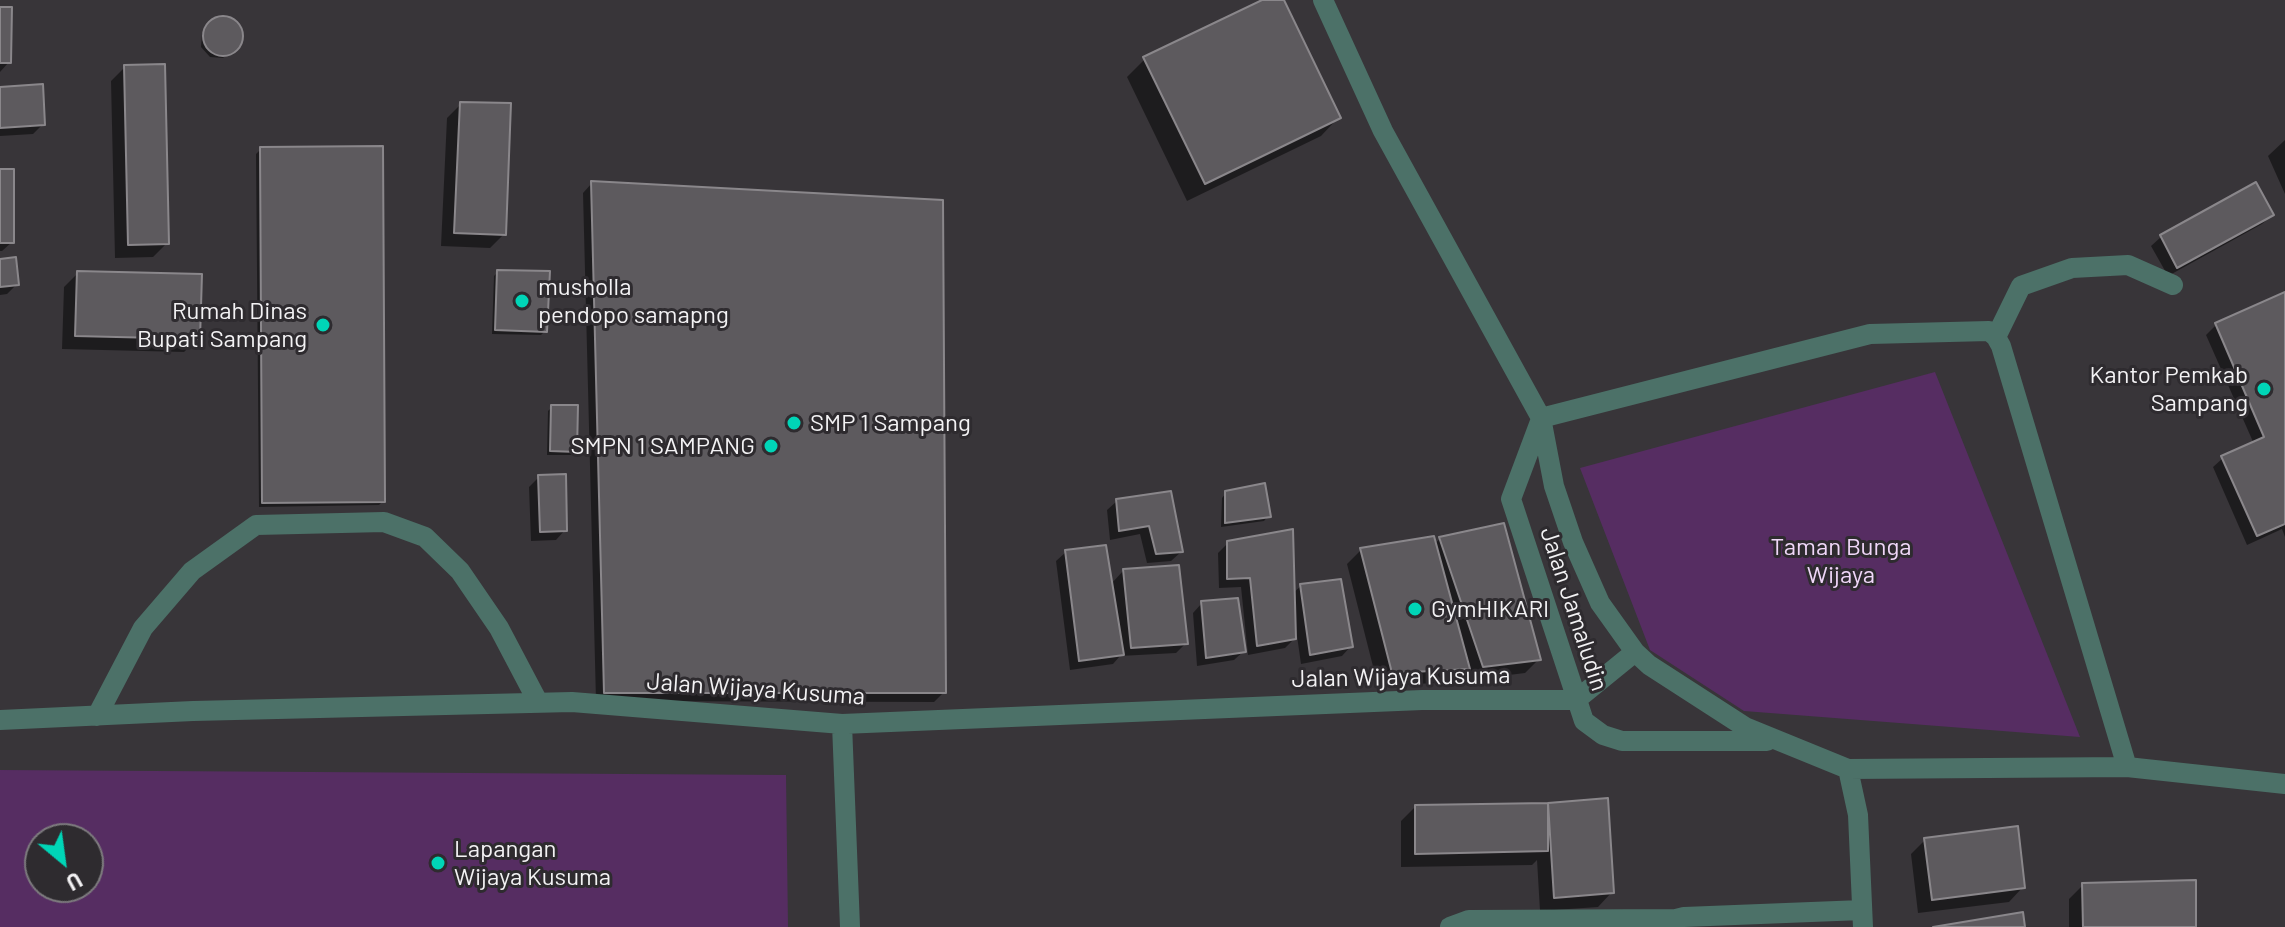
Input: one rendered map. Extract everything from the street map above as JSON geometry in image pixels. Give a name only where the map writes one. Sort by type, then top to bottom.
[{"type":"street","name":"Jalan Jamaludin","points":[[1323,0],[1383,131],[1541,418],[1554,486],[1573,542],[1600,603],[1635,652],[1649,665],[1745,727],[1848,769]]},
{"type":"street","points":[[1996,337],[2021,286],[2072,268],[2128,265],[2173,285]]},
{"type":"street","points":[[1541,418],[1870,334],[1989,331],[1996,337],[2127,767]]},
{"type":"street","name":"Jalan Jamaludin","points":[[1541,418],[1511,499],[1584,721],[1603,735],[1622,741],[1775,741]]},
{"type":"street","points":[[97,716],[143,628],[192,571],[256,525],[384,522],[425,537],[460,571],[499,628],[538,702]]},
{"type":"street","points":[[1576,700],[1635,652]]},
{"type":"street","name":"Jalan Wijaya Kusuma","points":[[0,720],[572,702],[842,724],[1422,700],[1576,700]]},
{"type":"street","points":[[842,724],[850,927]]},
{"type":"street","points":[[1450,927],[1469,920],[1675,923],[1863,919],[1858,815],[1848,769],[2127,767],[2285,784]]},
{"type":"green space","name":"Taman Bunga Wijaya","points":[[1935,372],[2080,737],[1744,711],[1650,650],[1580,468]]},
{"type":"green space","name":"Lapangan Wijaya Kusuma","points":[[0,770],[786,775],[788,927],[0,927]]},
{"type":"building","points":[[1262,0],[1284,0],[1341,118],[1205,184],[1143,57]]},
{"type":"building","points":[[0,7],[12,7],[11,63],[0,63]]},
{"type":"building","points":[[223,16],[237,22],[243,36],[237,50],[223,56],[209,50],[203,36],[209,22]]},
{"type":"building","points":[[165,64],[169,244],[128,245],[124,65]]},
{"type":"building","points":[[43,84],[45,125],[0,128],[0,87]]},
{"type":"building","points":[[460,102],[511,103],[506,235],[454,233]]},
{"type":"building","name":"Rumah Dinas Bupati Sampang","points":[[383,146],[385,502],[262,503],[260,147]]},
{"type":"building","points":[[0,169],[14,169],[14,243],[0,243]]},
{"type":"building","name":"SMP 1 Sampang","points":[[591,181],[943,200],[946,693],[604,693]]},
{"type":"building","points":[[2256,182],[2274,215],[2177,268],[2160,235]]},
{"type":"building","points":[[16,257],[19,285],[0,287],[0,259]]},
{"type":"building","name":"musholla pendopo samapng","points":[[497,270],[550,271],[547,332],[495,330]]},
{"type":"building","points":[[77,271],[202,274],[200,339],[75,336]]},
{"type":"building","name":"Kantor Pemkab Sampang","points":[[2285,292],[2285,524],[2257,536],[2221,456],[2264,437],[2215,323]]},
{"type":"building","points":[[551,405],[578,405],[577,452],[550,451]]},
{"type":"building","points":[[566,474],[567,531],[540,532],[538,475]]},
{"type":"building","points":[[1265,483],[1271,517],[1225,523],[1225,491]]},
{"type":"building","points":[[1171,491],[1183,552],[1156,554],[1149,526],[1119,531],[1116,499]]},
{"type":"building","points":[[1504,523],[1541,660],[1483,667],[1439,537]]},
{"type":"building","points":[[1293,529],[1296,639],[1257,646],[1250,578],[1227,579],[1227,541]]},
{"type":"building","name":"GymHIKARI","points":[[1434,536],[1470,669],[1392,673],[1360,548]]},
{"type":"building","points":[[1106,545],[1124,655],[1079,661],[1065,550]]},
{"type":"building","points":[[1179,565],[1188,644],[1131,648],[1123,569]]},
{"type":"building","points":[[1341,579],[1353,647],[1310,655],[1300,584]]},
{"type":"building","points":[[1238,598],[1246,652],[1206,658],[1201,601]]},
{"type":"building","points":[[1608,798],[1614,893],[1554,898],[1548,803]]},
{"type":"building","points":[[1548,803],[1548,851],[1415,854],[1415,805]]},
{"type":"building","points":[[2018,826],[2025,888],[1932,900],[1924,838]]},
{"type":"building","points":[[2196,880],[2196,927],[2083,927],[2082,883]]},
{"type":"building","points":[[2023,912],[2025,927],[1933,927]]},
{"type":"place","name":"musholla pendopo samapng","points":[[522,301]]},
{"type":"place","name":"Rumah Dinas Bupati Sampang","points":[[323,325]]},
{"type":"place","name":"Kantor Pemkab Sampang","points":[[2264,389]]},
{"type":"place","name":"SMP 1 Sampang","points":[[794,423]]},
{"type":"place","name":"SMPN 1 SAMPANG","points":[[771,446]]},
{"type":"place","name":"GymHIKARI","points":[[1415,609]]},
{"type":"place","name":"Lapangan Wijaya Kusuma","points":[[438,863]]}]
